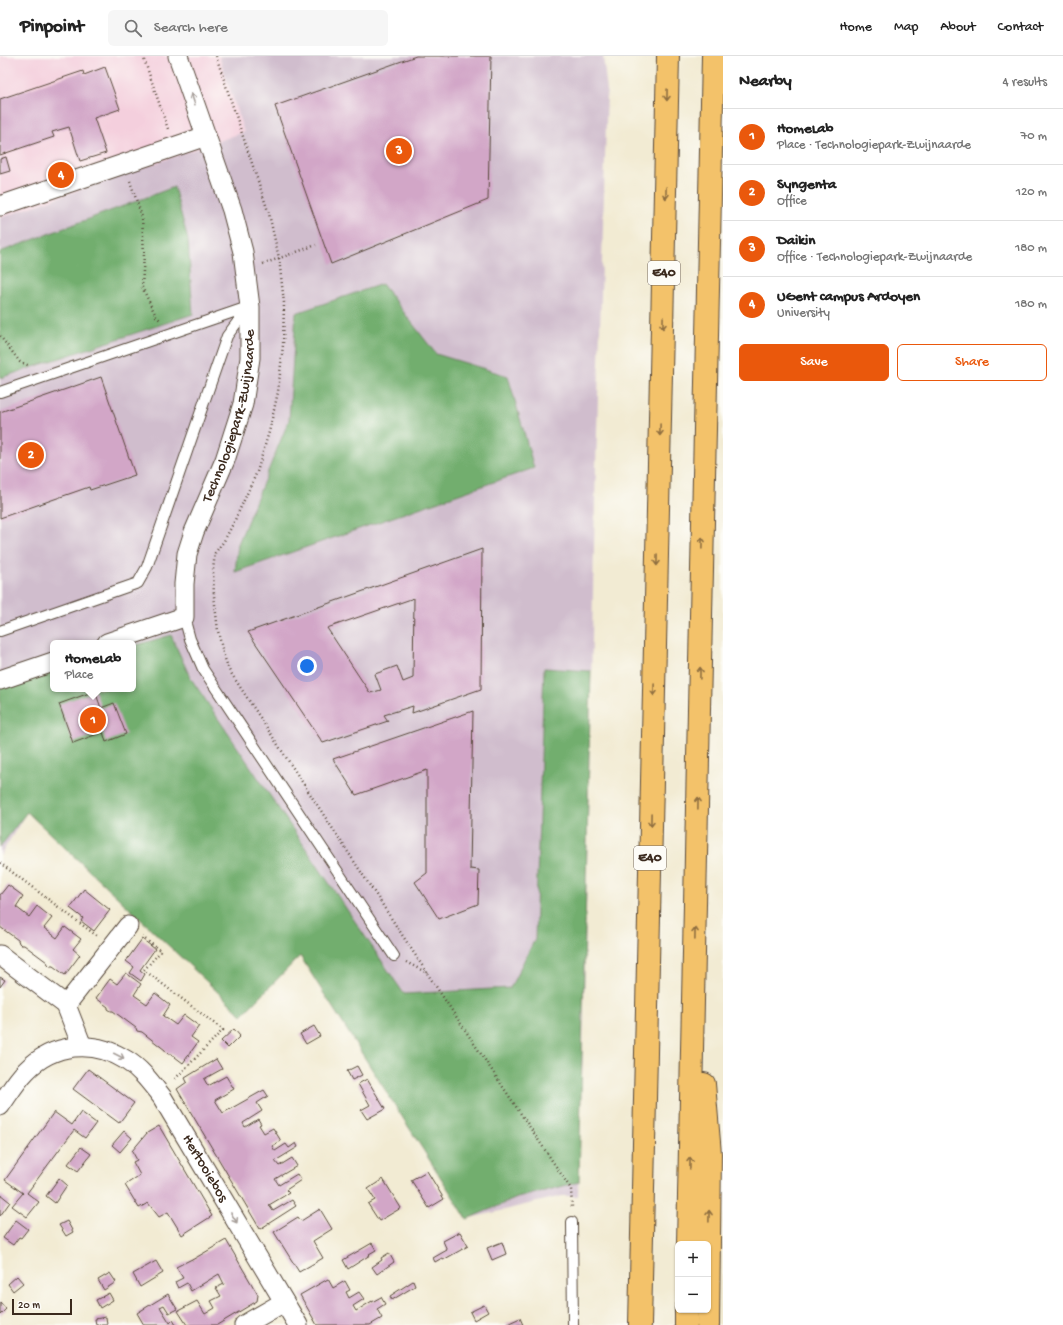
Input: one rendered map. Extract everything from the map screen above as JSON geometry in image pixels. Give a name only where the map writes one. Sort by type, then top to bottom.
[{"type":"highway","name":"E40","points":[[640,1325],[668,56]]},
{"type":"highway","points":[[688,1241],[695,972],[713,56]]},
{"type":"highway","points":[[695,972],[710,1154],[708,1325]]},
{"type":"highway","points":[[686,1313],[686,1325]]},
{"type":"street","name":"Technologiepark-Zwijnaarde","points":[[178,56],[232,210],[248,282],[250,307],[250,358],[243,404],[225,460],[194,532],[187,554],[184,584],[184,617]]},
{"type":"street","points":[[0,206],[206,136]]},
{"type":"street","points":[[116,640],[184,617]]},
{"type":"street","points":[[0,680],[50,663]]},
{"type":"street","points":[[66,1005],[128,926]]},
{"type":"street","points":[[0,955],[66,1005],[82,1046]]},
{"type":"street","name":"Hertooiebos","points":[[0,1106],[26,1071],[42,1057],[63,1048],[82,1046],[105,1049],[126,1060],[145,1076],[158,1092],[298,1325]]},
{"type":"street","points":[[244,1325],[284,1302]]},
{"type":"lane","points":[[0,392],[250,307]]},
{"type":"lane","points":[[0,631],[138,583],[147,567],[227,336],[250,307]]},
{"type":"lane","points":[[184,617],[190,639],[203,669],[394,956]]},
{"type":"lane","points":[[572,1222],[573,1325]]},
{"type":"path","points":[[143,56],[171,138],[179,145]]},
{"type":"path","points":[[216,56],[269,214],[279,258],[284,303],[283,345],[278,392],[269,432],[257,472],[234,522],[224,541],[215,553],[213,570],[214,596],[218,631],[223,653],[229,670],[427,973],[571,1189],[572,1222]]},
{"type":"path","points":[[124,164],[142,217],[144,254],[142,287],[156,316],[172,333]]},
{"type":"path","points":[[279,258],[316,245]]},
{"type":"path","points":[[0,336],[20,362],[49,375]]},
{"type":"path","points":[[0,863],[111,946]]},
{"type":"path","points":[[128,926],[161,951],[144,970],[223,1030],[177,1078],[158,1092]]},
{"type":"path","points":[[394,956],[427,973]]},
{"type":"shaded area","points":[[0,56],[219,56],[245,132],[0,218]]},
{"type":"shaded area","points":[[219,56],[603,56],[607,90],[595,501],[583,1051],[578,1196],[562,1196],[467,1219],[300,956],[242,1015],[27,812],[0,856],[0,218],[244,132]]},
{"type":"green space","points":[[174,187],[188,240],[193,314],[0,378],[0,252]]},
{"type":"green space","points":[[382,284],[436,354],[508,376],[534,468],[235,572],[238,544],[289,420],[296,313]]},
{"type":"green space","points":[[171,635],[190,677],[404,994],[510,988],[535,939],[544,668],[591,671],[579,1182],[517,1198],[467,1219],[300,956],[242,1015],[27,812],[0,847],[0,682],[50,668],[50,692],[136,692],[136,645]]},
{"type":"building","points":[[416,56],[491,56],[488,200],[331,264],[275,106]]},
{"type":"building","points":[[105,67],[120,109],[94,118],[106,153],[80,161],[69,127],[52,132],[54,137],[0,155],[0,99],[83,71],[84,75]]},
{"type":"building","points":[[6,157],[10,171],[0,174],[0,159]]},
{"type":"building","points":[[101,377],[135,475],[90,490],[89,487],[0,518],[0,412]]},
{"type":"building","points":[[482,549],[481,689],[412,713],[413,706],[384,715],[388,721],[323,743],[248,632]],"holes":[[[414,598],[413,678],[403,682],[397,666],[375,674],[381,690],[370,693],[327,628]]]},
{"type":"building","points":[[95,692],[101,708],[114,703],[126,734],[106,742],[103,732],[73,743],[59,704]]},
{"type":"building","points":[[473,711],[470,869],[479,870],[478,904],[439,919],[415,882],[427,873],[427,770],[356,795],[333,759]]},
{"type":"building","points":[[8,885],[23,896],[16,907],[29,917],[37,906],[52,918],[44,928],[57,938],[65,927],[81,939],[73,949],[80,955],[65,975],[53,966],[50,966],[47,962],[24,945],[21,945],[18,940],[0,927],[0,895]]},
{"type":"building","points":[[84,889],[110,910],[94,931],[81,921],[83,918],[70,908]]},
{"type":"building","points":[[142,939],[155,949],[140,970],[145,974],[141,981],[130,973],[134,967],[126,961]]},
{"type":"building","points":[[126,973],[141,984],[134,995],[147,1004],[155,993],[170,1005],[163,1016],[176,1025],[184,1015],[199,1026],[191,1037],[198,1042],[183,1063],[171,1054],[168,1054],[142,1032],[137,1031],[136,1028],[108,1009],[108,1007],[96,998],[110,979],[117,984]]},
{"type":"building","points":[[0,977],[5,980],[0,987]]},
{"type":"building","points":[[314,1026],[320,1036],[306,1044],[300,1034]]},
{"type":"building","points":[[234,1029],[240,1036],[228,1048],[221,1041]]},
{"type":"building","points":[[216,1059],[222,1069],[204,1079],[208,1086],[226,1076],[234,1089],[215,1100],[223,1113],[264,1090],[268,1096],[257,1103],[262,1111],[243,1123],[245,1127],[258,1119],[261,1124],[259,1125],[264,1133],[273,1128],[281,1141],[272,1146],[275,1151],[286,1144],[289,1148],[296,1143],[298,1147],[275,1161],[279,1166],[292,1158],[297,1166],[275,1179],[279,1185],[297,1174],[301,1180],[286,1190],[289,1193],[269,1205],[273,1211],[292,1200],[296,1206],[260,1229],[177,1089],[187,1082],[185,1078]]},
{"type":"building","points":[[357,1066],[362,1075],[352,1080],[347,1071]]},
{"type":"building","points":[[88,1069],[134,1103],[119,1123],[73,1089]]},
{"type":"building","points":[[367,1079],[385,1109],[367,1119],[361,1110],[370,1105],[358,1084]]},
{"type":"building","points":[[54,1112],[72,1125],[81,1112],[96,1123],[85,1138],[74,1130],[27,1193],[39,1202],[27,1217],[12,1206],[23,1193],[5,1180]]},
{"type":"building","points":[[159,1126],[212,1216],[182,1235],[168,1212],[159,1217],[148,1203],[139,1208],[125,1185],[140,1175],[133,1162],[137,1160],[132,1151],[147,1133]]},
{"type":"building","points":[[124,1131],[132,1138],[120,1152],[112,1145]]},
{"type":"building","points":[[81,1147],[91,1154],[78,1171],[68,1164]]},
{"type":"building","points":[[427,1171],[444,1199],[429,1208],[411,1180]]},
{"type":"building","points":[[59,1178],[67,1185],[55,1203],[46,1196]]},
{"type":"building","points":[[383,1179],[401,1208],[379,1221],[368,1204],[375,1200],[368,1189]]},
{"type":"building","points":[[0,1194],[10,1202],[0,1216]]},
{"type":"building","points":[[320,1209],[332,1229],[313,1241],[323,1258],[299,1272],[274,1232],[298,1217],[301,1221]]},
{"type":"building","points":[[16,1220],[28,1229],[13,1245],[3,1238]]},
{"type":"building","points":[[67,1221],[73,1232],[66,1236],[59,1225]]},
{"type":"building","points":[[460,1232],[468,1246],[443,1260],[442,1258],[435,1262],[433,1258],[447,1250],[443,1241]]},
{"type":"building","points":[[226,1240],[258,1295],[257,1301],[217,1325],[187,1325],[178,1311],[197,1301],[205,1314],[215,1308],[211,1301],[221,1296],[216,1288],[224,1284],[219,1274],[191,1291],[187,1283],[178,1288],[175,1282],[183,1278],[176,1267],[192,1260]]},
{"type":"building","points":[[502,1242],[506,1254],[492,1260],[487,1248]]},
{"type":"building","points":[[372,1243],[376,1250],[348,1269],[343,1260]]},
{"type":"building","points":[[389,1253],[394,1262],[377,1274],[372,1267],[382,1260],[381,1258]]},
{"type":"building","points":[[156,1261],[163,1273],[140,1287],[133,1274]]},
{"type":"building","points":[[110,1273],[116,1282],[104,1290],[98,1280]]},
{"type":"building","points":[[17,1276],[23,1283],[13,1291],[8,1284]]},
{"type":"building","points":[[328,1279],[333,1288],[345,1281],[350,1290],[346,1292],[349,1298],[359,1292],[364,1299],[353,1306],[356,1311],[381,1297],[385,1304],[377,1309],[382,1318],[370,1325],[317,1325],[300,1295]]},
{"type":"building","points":[[413,1281],[415,1286],[392,1300],[390,1296]]},
{"type":"building","points":[[109,1293],[113,1300],[100,1308],[96,1300]]},
{"type":"building","points":[[168,1294],[177,1309],[169,1313],[164,1305],[160,1307],[170,1323],[173,1320],[176,1325],[144,1325],[137,1313]]},
{"type":"building","points":[[0,1302],[6,1309],[0,1315]]},
{"type":"building","points":[[484,1305],[488,1312],[474,1320],[470,1312]]},
{"type":"building","points":[[106,1317],[107,1325],[96,1325],[95,1319]]},
{"type":"building","points":[[520,1318],[523,1325],[505,1325]]},
{"type":"place","name":"Daikin","points":[[399,151]]},
{"type":"place","name":"UGent campus Ardoyen","points":[[61,175]]},
{"type":"place","name":"Syngenta","points":[[31,455]]},
{"type":"place","name":"HomeLab","points":[[93,720]]}]
